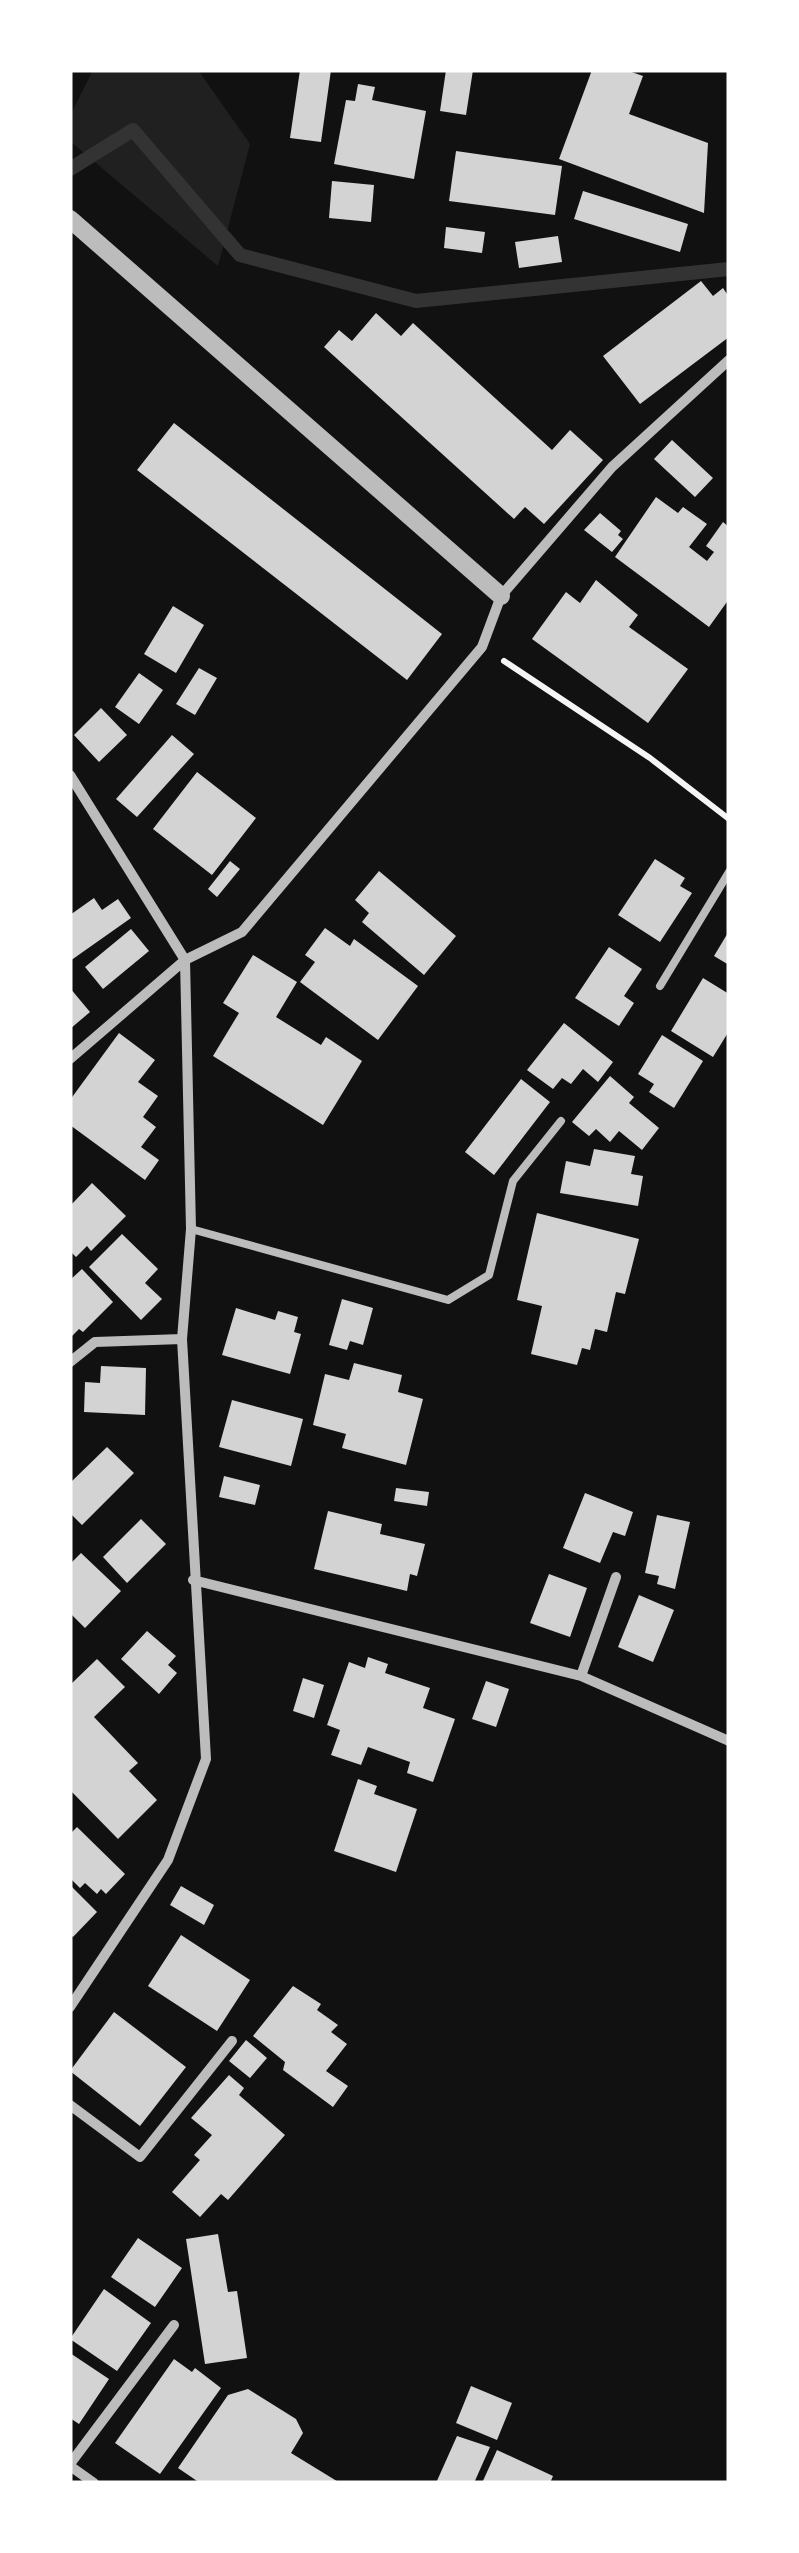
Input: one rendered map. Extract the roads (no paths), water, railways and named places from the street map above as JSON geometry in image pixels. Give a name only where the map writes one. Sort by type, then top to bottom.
[{"type":"street","points":[[70,218],[502,596]]},
{"type":"street","points":[[70,1059],[185,960],[242,932],[482,647],[502,596],[612,468],[729,360]]},
{"type":"street","points":[[70,774],[185,960],[191,1229],[182,1339],[206,1759],[168,1860],[70,2007]]},
{"type":"street","points":[[70,1362],[95,1342],[182,1339]]},
{"type":"street","points":[[580,1676],[616,1576]]},
{"type":"street","points":[[194,1580],[580,1676],[729,1741]]},
{"type":"street","points":[[70,2104],[140,2157],[232,2041]]},
{"type":"street","points":[[94,2483],[70,2465],[174,2325]]},
{"type":"lane","points":[[660,986],[729,872]]},
{"type":"lane","points":[[191,1229],[448,1300],[489,1274],[514,1181],[561,1120]]},
{"type":"waterway","points":[[70,169],[133,130],[240,255],[416,301],[729,269]]}]
